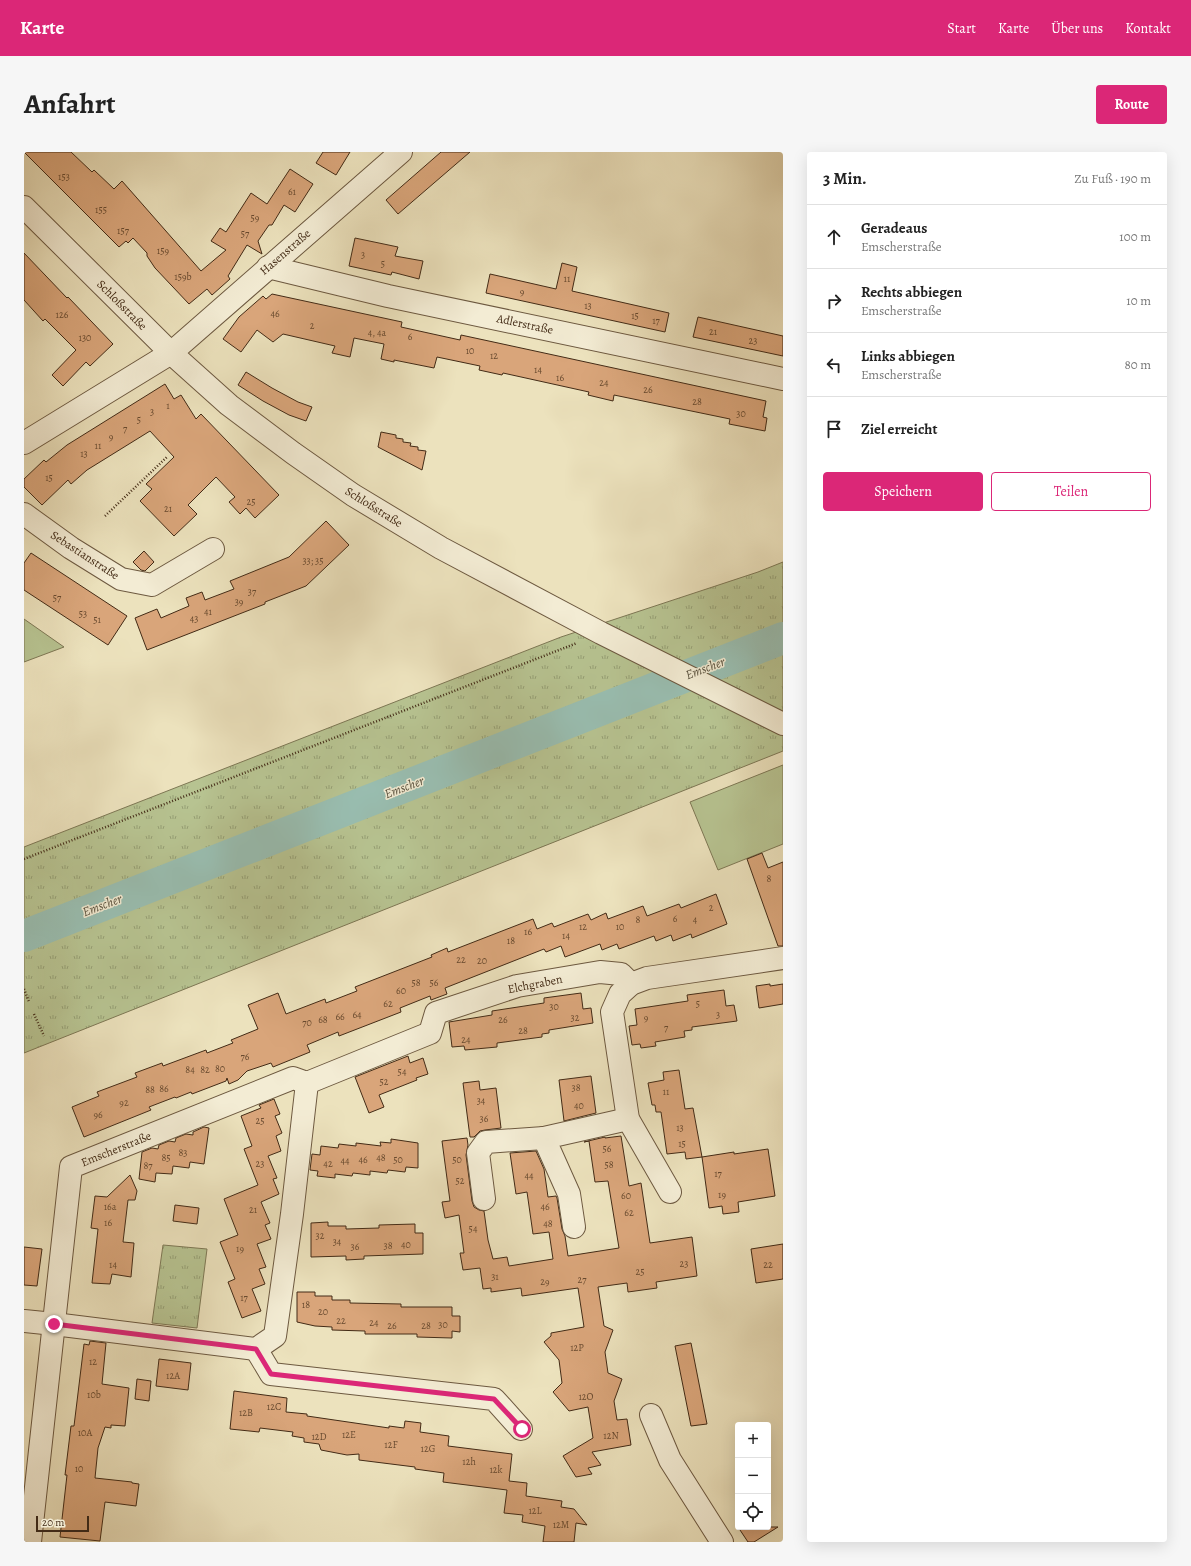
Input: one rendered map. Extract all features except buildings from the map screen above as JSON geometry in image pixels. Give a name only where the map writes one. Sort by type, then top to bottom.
[{"type":"street","name":"Hasenstraße","points":[[171,353],[401,152]]},
{"type":"street","name":"Schloßstraße","points":[[24,207],[171,353],[229,405],[293,453],[353,495],[441,548],[601,633],[783,724]]},
{"type":"street","name":"Adlerstraße","points":[[268,267],[388,296],[783,379]]},
{"type":"street","points":[[24,443],[171,353]]},
{"type":"street","name":"Sebastianstraße","points":[[24,514],[78,552],[121,579],[152,584],[213,549]]},
{"type":"street","points":[[670,1192],[628,1119],[612,1012],[620,994],[631,984],[647,978],[783,958]]},
{"type":"street","name":"Elchgraben","points":[[307,1083],[430,1033],[436,1013],[517,986],[600,972],[620,974],[631,984]]},
{"type":"street","name":"Emscherstraße","points":[[30,1542],[71,1167],[292,1078],[307,1083]]},
{"type":"street","points":[[24,1321],[256,1349],[275,1336],[292,1214],[307,1083]]},
{"type":"street","points":[[484,1199],[478,1153],[486,1142],[544,1138],[628,1119]]},
{"type":"street","points":[[544,1138],[569,1194],[574,1226]]},
{"type":"street","points":[[256,1349],[271,1374],[494,1399],[522,1429]]},
{"type":"street","points":[[651,1415],[670,1460],[722,1542]]},
{"type":"path","points":[[105,516],[168,456]]},
{"type":"path","points":[[24,859],[601,633]]},
{"type":"path","points":[[24,989],[29,1002]]},
{"type":"path","points":[[34,1014],[44,1036]]},
{"type":"green space","points":[[783,562],[783,751],[24,1053],[24,847],[561,637],[758,572]]},
{"type":"green space","points":[[24,619],[64,647],[24,662]]},
{"type":"green space","points":[[783,765],[783,844],[718,870],[690,802]]},
{"type":"green space","points":[[163,1245],[207,1249],[197,1328],[152,1323]]},
{"type":"waterway","name":"Emscher","points":[[24,936],[783,638]]},
{"type":"route","points":[[54,1324],[256,1349],[271,1374],[494,1399],[522,1429]]}]
